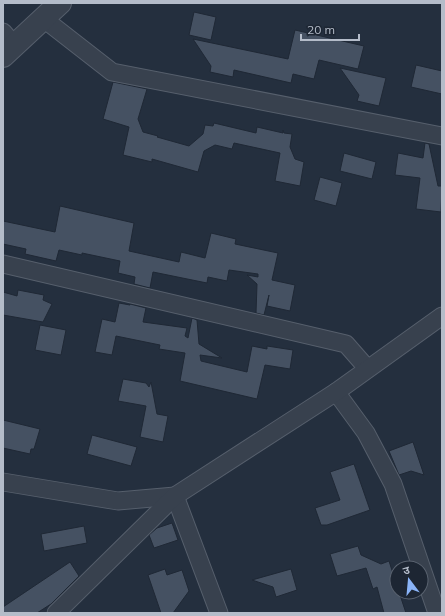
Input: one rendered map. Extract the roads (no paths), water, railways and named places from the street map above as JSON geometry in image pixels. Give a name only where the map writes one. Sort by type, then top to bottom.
[{"type":"street","points":[[7,44],[44,19],[60,3]]},
{"type":"street","points":[[44,19],[112,72],[442,136]]},
{"type":"street","points":[[3,264],[346,344],[367,368]]},
{"type":"street","points":[[56,613],[175,496],[336,392],[367,368],[442,316]]},
{"type":"street","points":[[336,392],[366,433],[393,484],[437,613]]},
{"type":"street","points":[[3,482],[118,501],[175,496]]},
{"type":"street","points":[[175,496],[219,613]]}]
